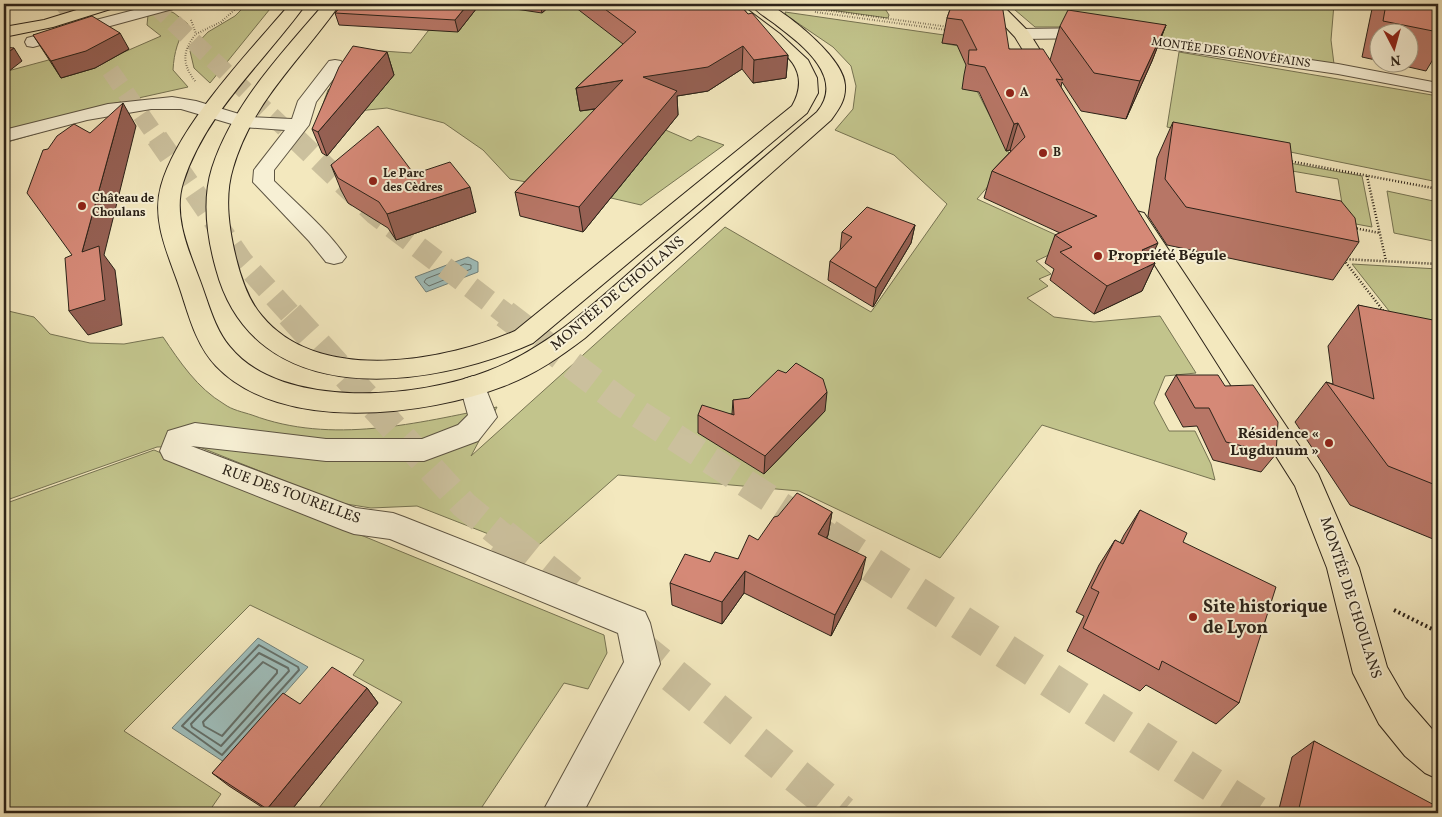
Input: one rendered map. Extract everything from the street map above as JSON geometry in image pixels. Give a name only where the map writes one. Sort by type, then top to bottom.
[{"type":"main road","points":[[4,20],[44,12],[71,4]]},
{"type":"main road","points":[[4,32],[47,24],[111,4]]},
{"type":"main road","name":"MONTÉE DE CHOULANS","points":[[298,4],[210,114],[180,164],[171,185],[169,209],[172,231],[204,324],[216,347],[227,362],[268,387],[330,401],[351,403],[407,400],[435,396],[493,380],[538,360],[576,332],[809,130],[830,108],[837,90],[835,78],[828,63],[759,4]]},
{"type":"main road","name":"MONTÉE DE CHOULANS","points":[[332,4],[255,101],[243,121],[222,171],[217,210],[227,269],[241,302],[257,328],[291,352],[318,361],[364,369],[399,369],[456,361],[511,344],[538,328],[805,104],[810,93],[811,83],[804,64],[731,4]]},
{"type":"main road","points":[[992,4],[1022,34],[1062,98]]},
{"type":"main road","name":"MONTÉE DE CHOULANS","points":[[1122,195],[1308,482],[1343,568],[1371,673],[1392,710],[1418,743],[1438,760]]},
{"type":"street","points":[[33,42],[170,5]]},
{"type":"street","name":"MONTÉE DES GÉNOVÉFAINS","points":[[1022,34],[1094,34],[1338,69],[1438,88]]},
{"type":"street","points":[[334,257],[317,236],[263,182],[264,170],[299,125],[306,100],[335,65]]},
{"type":"street","points":[[4,136],[114,108],[173,103],[195,107],[210,114],[243,121],[299,125]]},
{"type":"street","name":"RUE DES TOURELLES","points":[[473,386],[483,417],[468,434],[424,450],[326,450],[195,434],[178,439],[174,451],[354,521],[393,526],[634,622],[642,664],[562,813]]},
{"type":"path","points":[[196,82],[186,70],[185,48],[196,34],[221,22],[241,4]]},
{"type":"path","points":[[170,5],[190,17],[196,34]]},
{"type":"path","points":[[950,30],[808,9],[957,28]]},
{"type":"path","points":[[1284,160],[1438,189]]},
{"type":"path","points":[[1367,176],[1386,261]]},
{"type":"path","points":[[1353,228],[1380,233]]},
{"type":"path","points":[[1391,320],[1343,259],[1438,264]]},
{"type":"path","points":[[1394,610],[1438,632]]},
{"type":"green space","points":[[247,4],[274,4],[210,83],[194,68],[190,51],[208,32],[235,16]]},
{"type":"green space","points":[[464,4],[648,4],[624,112],[691,141],[698,136],[724,145],[641,205],[611,198],[647,153],[590,141],[548,186],[510,179],[483,150],[444,123],[387,108],[319,115],[328,90],[368,50],[411,53],[428,31]]},
{"type":"green space","points":[[788,4],[882,4],[889,15],[888,18]]},
{"type":"green space","points":[[1008,4],[1334,4],[1331,40],[1334,64],[1092,27],[1035,27]]},
{"type":"green space","points":[[167,10],[188,24],[177,46],[173,70],[188,87],[98,107],[73,123],[4,143],[4,72],[93,48],[122,53],[161,36],[147,25],[148,15]]},
{"type":"green space","points":[[785,12],[944,35],[942,43],[975,49],[974,85],[1018,171],[990,184],[977,199],[1065,239],[1068,246],[1036,261],[1051,274],[1039,279],[1048,286],[1027,298],[1054,317],[1094,322],[1160,316],[1196,373],[1165,376],[1154,403],[1169,431],[1195,431],[1211,464],[1215,480],[1042,425],[940,558],[799,491],[618,475],[532,551],[417,506],[371,508],[340,503],[197,446],[157,447],[4,501],[4,310],[34,317],[50,334],[90,343],[124,344],[163,337],[190,374],[214,398],[234,409],[282,424],[313,429],[344,430],[374,428],[436,419],[497,407],[471,456],[725,227],[871,312],[947,204],[894,155],[835,130],[853,109],[856,86],[851,66],[833,47],[786,15]]},
{"type":"green space","points":[[1179,52],[1438,96],[1438,182],[1167,127]]},
{"type":"green space","points":[[1267,159],[1362,176],[1372,227],[1345,222],[1338,179],[1292,171]]},
{"type":"green space","points":[[1387,191],[1438,202],[1438,242],[1394,233]]},
{"type":"green space","points":[[1352,264],[1438,269],[1438,373]]},
{"type":"green space","points":[[154,450],[604,635],[607,653],[588,689],[564,683],[478,813],[315,813],[402,702],[353,675],[364,660],[250,605],[124,731],[221,794],[208,813],[108,813],[99,810],[96,813],[4,813],[4,504]]},
{"type":"water","points":[[468,257],[478,262],[478,272],[426,292],[415,277]]},
{"type":"water","points":[[258,638],[308,667],[224,762],[172,728]]},
{"type":"building","points":[[343,4],[468,4],[455,20],[335,13]]},
{"type":"building","points":[[598,4],[739,4],[748,14],[752,13],[788,55],[754,60],[743,46],[708,67],[643,77],[677,91],[579,207],[515,192],[623,80],[576,88],[636,32]]},
{"type":"building","points":[[952,4],[1002,4],[1009,49],[1043,49],[1063,80],[1056,79],[1158,243],[1142,250],[1155,263],[1107,286],[1060,252],[1072,247],[1055,235],[1097,216],[992,171],[1025,137],[1018,123],[1014,124],[985,67],[968,64],[969,50],[977,50],[962,20],[947,18]]},
{"type":"building","points":[[1386,4],[1438,4],[1438,32],[1420,28],[1420,22],[1383,21]]},
{"type":"building","points":[[1068,10],[1166,25],[1140,81],[1094,73],[1060,26]]},
{"type":"building","points":[[92,16],[120,33],[86,51],[51,61],[33,35]]},
{"type":"building","points":[[353,46],[387,52],[318,132],[312,129],[339,67]]},
{"type":"building","points":[[4,47],[14,48],[4,55]]},
{"type":"building","points":[[123,103],[82,252],[99,246],[105,300],[69,311],[65,258],[72,255],[27,193],[43,150],[48,149],[57,136],[74,124],[90,133]]},
{"type":"building","points":[[1173,122],[1290,143],[1296,192],[1341,201],[1355,218],[1359,242],[1186,207],[1165,179]]},
{"type":"building","points":[[378,126],[414,174],[450,162],[470,187],[387,214],[379,202],[338,178],[331,165]]},
{"type":"building","points":[[867,207],[915,225],[876,288],[830,261],[852,237],[842,232]]},
{"type":"building","points":[[1358,305],[1433,320],[1438,326],[1438,486],[1388,466],[1326,382],[1374,399]]},
{"type":"building","points":[[796,363],[823,379],[827,392],[765,456],[698,415],[702,405],[734,415],[733,400],[749,398],[778,370],[786,373]]},
{"type":"building","points":[[1176,375],[1218,375],[1225,386],[1253,385],[1278,422],[1276,454],[1226,442],[1209,408],[1195,408]]},
{"type":"building","points":[[797,493],[832,512],[818,534],[866,557],[835,615],[745,571],[722,602],[670,583],[685,554],[710,562],[715,552],[738,559],[749,535],[758,540],[774,517],[778,516]]},
{"type":"building","points":[[1140,510],[1187,533],[1183,542],[1276,587],[1239,703],[1162,661],[1159,670],[1083,628],[1099,592],[1091,588],[1115,540],[1123,544]]},
{"type":"building","points":[[332,667],[367,688],[267,809],[212,773],[283,693],[300,704]]},
{"type":"building","points":[[1314,741],[1438,807],[1438,813],[1298,813]]},
{"type":"building","points":[[49,808],[61,813],[45,813]]},
{"type":"tunnel","points":[[64,4],[158,139]]},
{"type":"tunnel","points":[[154,4],[296,139]]},
{"type":"tunnel","points":[[157,138],[242,261],[291,315]]},
{"type":"tunnel","points":[[295,138],[375,214],[507,315]]},
{"type":"tunnel","points":[[290,314],[464,505],[503,537]]},
{"type":"tunnel","points":[[505,314],[622,403],[829,537]]},
{"type":"tunnel","points":[[502,536],[577,597]]},
{"type":"tunnel","points":[[827,536],[1256,813]]},
{"type":"tunnel","points":[[632,642],[842,813]]},
{"type":"place","name":"A","points":[[1010,93]]},
{"type":"place","name":"B","points":[[1043,153]]},
{"type":"place","name":"Le Parc des Cèdres","points":[[373,181]]},
{"type":"place","name":"Château de Choulans","points":[[82,206]]},
{"type":"place","name":"Propriété Bégule","points":[[1098,256]]},
{"type":"place","name":"Résidence « Lugdunum »","points":[[1329,443]]},
{"type":"place","name":"Site historique de Lyon","points":[[1193,617]]}]
